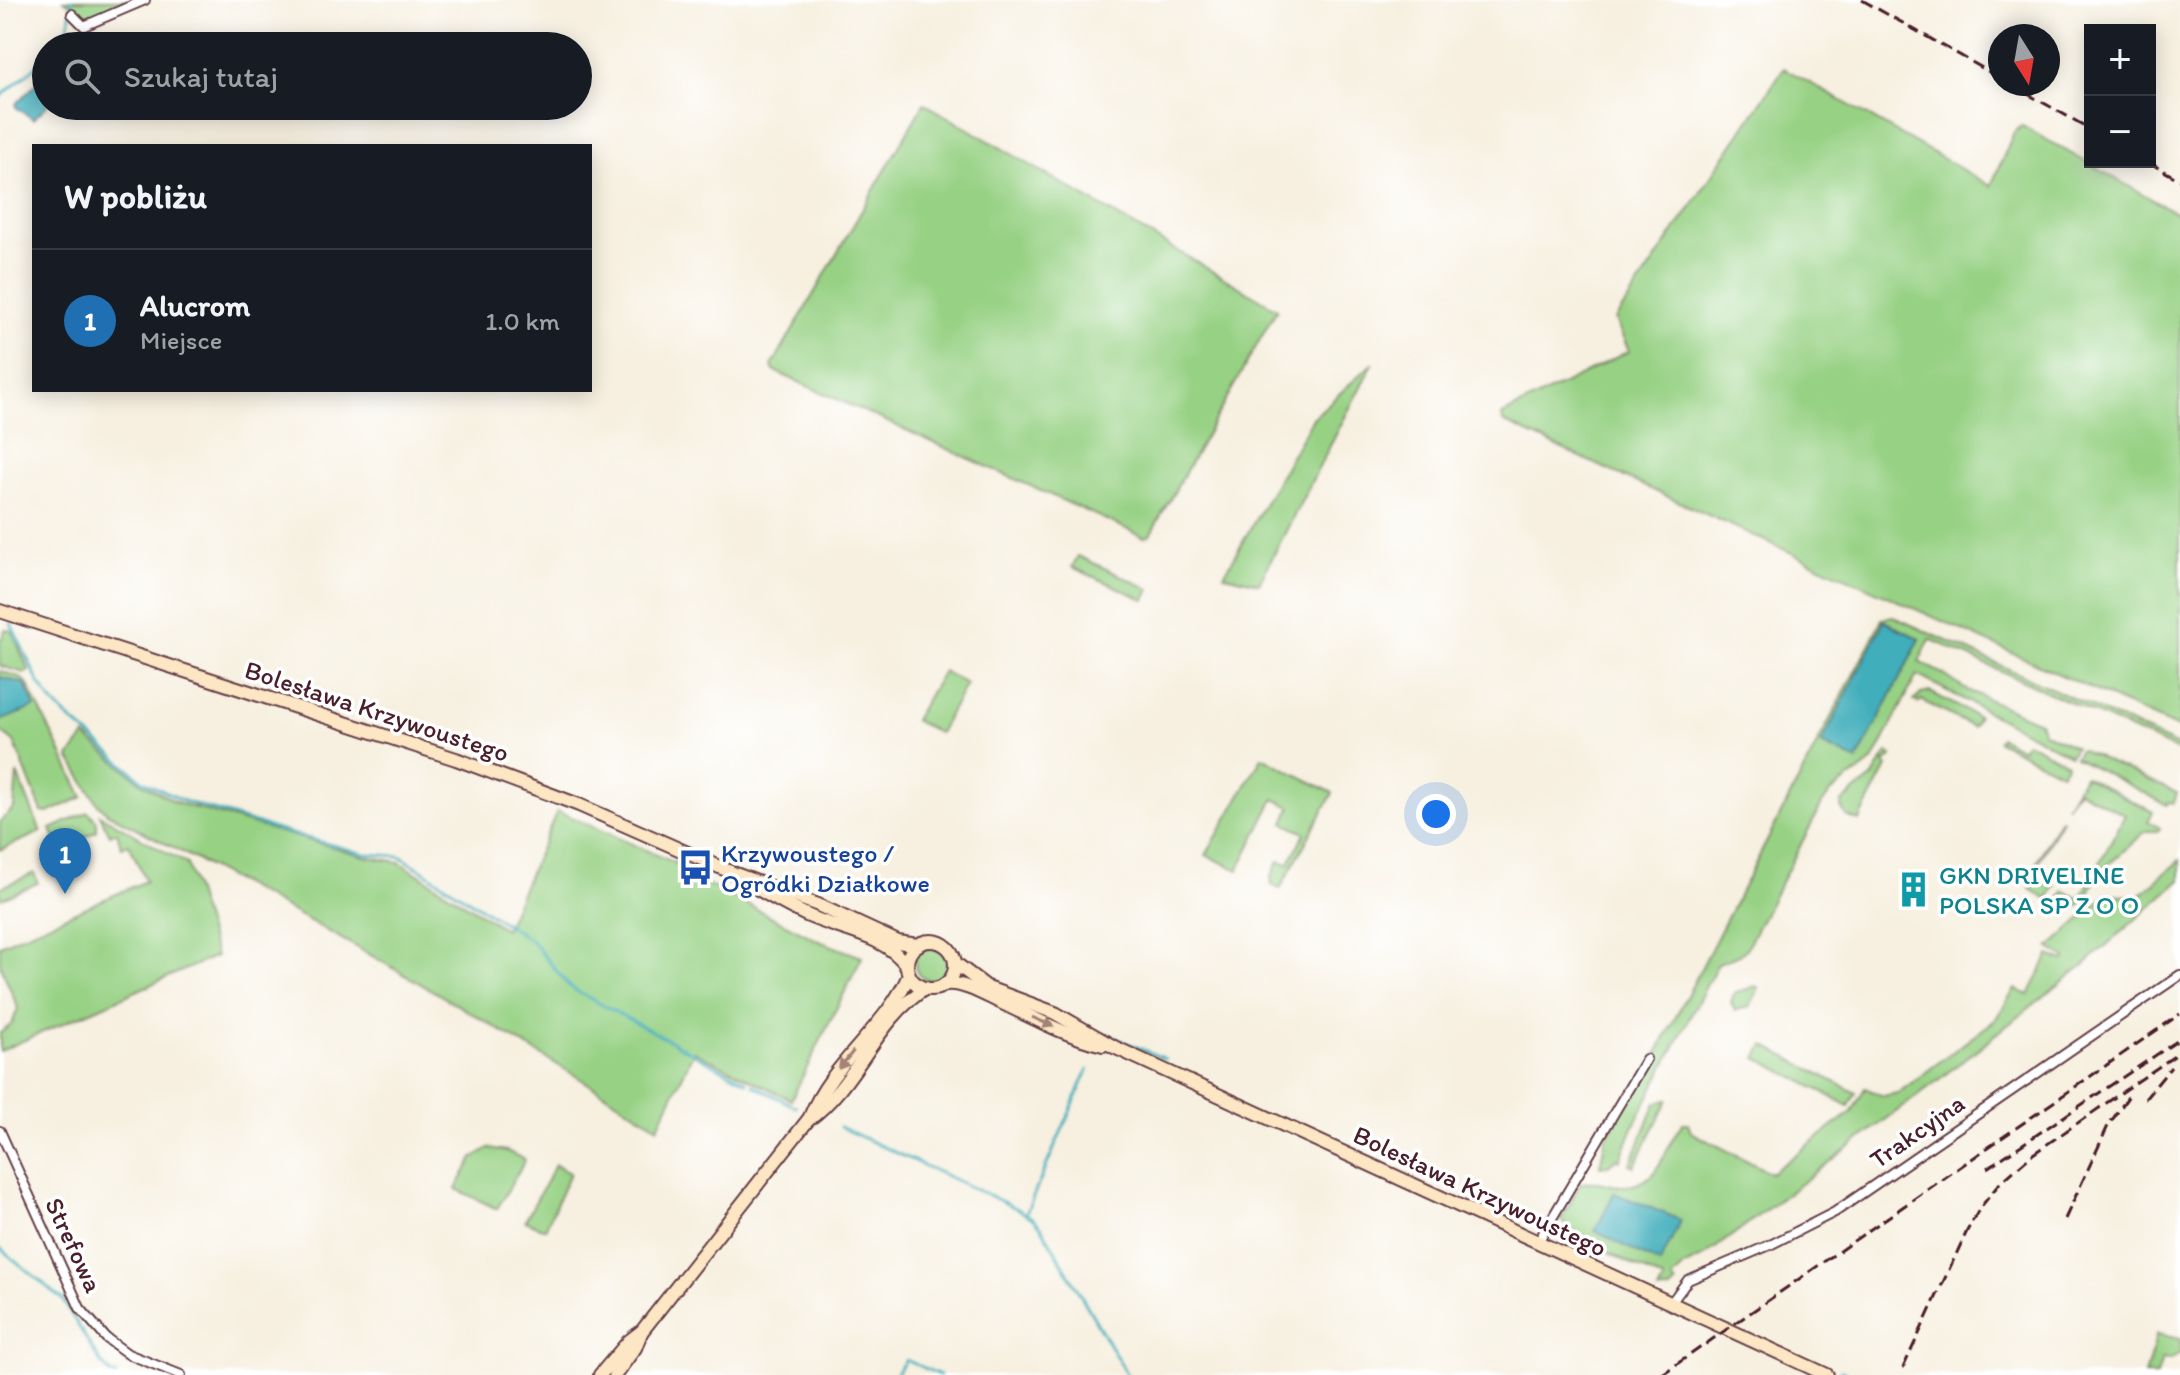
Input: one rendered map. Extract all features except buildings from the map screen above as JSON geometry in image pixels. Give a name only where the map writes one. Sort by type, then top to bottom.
[{"type":"main road","name":"Bolesława Krzywoustego","points":[[0,612],[456,759],[579,805],[733,873],[818,905],[898,942],[918,945]]},
{"type":"main road","name":"Bolesława Krzywoustego","points":[[733,873],[740,880],[808,916],[872,939],[899,957],[908,971]]},
{"type":"main road","points":[[600,1375],[629,1341],[642,1331],[808,1120],[836,1073],[892,1004],[908,971],[909,954],[918,945],[931,941],[950,950],[955,963],[952,976],[945,984],[926,988],[898,1010],[845,1083],[821,1111],[808,1120]]},
{"type":"main road","name":"Bolesława Krzywoustego","points":[[955,963],[988,988],[1055,1013],[1114,1047],[1827,1375]]},
{"type":"main road","points":[[908,971],[919,986],[926,988]]},
{"type":"main road","name":"Bolesława Krzywoustego","points":[[945,984],[958,984],[1068,1033],[1114,1047]]},
{"type":"main road","points":[[615,1375],[635,1348],[642,1331]]},
{"type":"street","points":[[72,14],[84,26],[145,0]]},
{"type":"street","name":"Trakcyjna","points":[[1671,1303],[1688,1280],[1772,1244],[1835,1212],[2180,975]]},
{"type":"street","points":[[1538,1242],[1646,1059]]},
{"type":"street","name":"Strefowa","points":[[0,1131],[80,1308],[106,1338],[128,1354],[181,1375]]},
{"type":"green space","points":[[64,0],[128,0],[90,17]]},
{"type":"green space","points":[[1784,68],[1991,186],[2014,132],[2022,126],[2084,161],[2084,168],[2097,168],[2180,215],[2180,729],[1503,422],[1502,415],[1629,351],[1615,320]]},
{"type":"green space","points":[[924,103],[1277,309],[1150,535],[1144,537],[774,371],[772,366]]},
{"type":"green space","points":[[1373,363],[1259,583],[1224,575],[1313,418]]},
{"type":"green space","points":[[1078,556],[1150,589],[1145,600],[1072,567]]},
{"type":"green space","points":[[1892,616],[2180,747],[2180,752],[1930,639],[1919,662],[1963,688],[2039,722],[2043,732],[2075,747],[2070,755],[1917,675],[1873,761],[1830,793],[1822,804],[1746,949],[1740,955],[1718,963],[1634,1125],[1620,1160],[1617,1158],[1608,1165],[1600,1166],[1606,1137],[1653,1061],[1882,619]],"holes":[[[1884,621],[1920,639],[1856,761]]]},
{"type":"green space","points":[[5,630],[12,631],[29,671],[25,673],[0,666],[0,642]]},
{"type":"green space","points":[[0,671],[27,683],[83,797],[48,813],[42,812],[14,742],[0,731],[0,721],[34,706],[25,684],[0,677]]},
{"type":"green space","points":[[943,671],[966,684],[939,733],[914,720]]},
{"type":"green space","points":[[1930,692],[1978,717],[1973,727],[1921,700],[1918,703],[1914,701],[1921,694]]},
{"type":"green space","points":[[85,736],[143,784],[178,803],[367,857],[399,862],[505,929],[557,811],[696,872],[705,883],[819,941],[862,957],[791,1100],[694,1051],[658,1127],[386,964],[107,813],[97,803],[69,757]]},
{"type":"green space","points":[[2000,737],[2022,749],[2026,742],[2067,763],[2061,773],[1998,741]]},
{"type":"green space","points":[[2080,749],[2177,793],[2174,803],[2168,802],[2167,805],[2075,757]]},
{"type":"green space","points":[[1887,753],[1892,756],[1884,764],[1887,767],[1859,821],[1846,816],[1841,808],[1842,802],[1873,777]]},
{"type":"green space","points":[[1262,757],[1333,793],[1280,889],[1272,885],[1271,878],[1279,861],[1288,864],[1305,833],[1284,823],[1291,807],[1274,799],[1238,870],[1206,855]]},
{"type":"green space","points":[[17,773],[41,832],[0,850],[0,822],[14,808]]},
{"type":"green space","points":[[2084,776],[2153,812],[2148,821],[2160,828],[2159,831],[2146,831],[2100,872],[2083,903],[2070,908],[2058,904],[2064,891],[2080,899],[2125,815],[2078,790],[2066,806]]},
{"type":"green space","points":[[88,812],[97,821],[97,831],[59,849],[51,829]]},
{"type":"green space","points":[[100,815],[187,864],[216,956],[0,1051],[0,1033],[12,1024],[18,1008],[0,964],[0,945],[146,881],[129,844],[121,847],[117,832],[110,835]]},
{"type":"green space","points":[[2060,818],[2032,874],[2055,886],[2048,899],[2030,889],[2031,872]]},
{"type":"green space","points":[[2180,860],[2180,880],[2084,965],[1933,1084],[1702,1258],[1685,1266],[1672,1279],[1676,1284],[1670,1290],[1658,1292],[1664,1280],[1574,1236],[1561,1220],[1580,1184],[1596,1182],[1623,1186],[1646,1180],[1660,1164],[1683,1123],[1688,1123],[1691,1132],[1771,1173],[1852,1112],[1865,1088],[1883,1096],[1898,1093],[1995,1020],[2015,989],[2029,995],[2049,955],[2064,961],[2066,958],[2049,948],[2108,894],[2139,896]]},
{"type":"green space","points":[[34,873],[38,883],[0,899],[0,888]]},
{"type":"green space","points":[[931,948],[943,952],[947,964],[943,976],[931,980],[919,976],[915,964],[919,952]]},
{"type":"green space","points":[[1755,986],[1759,988],[1750,1006],[1735,1011],[1731,1002],[1734,994]]},
{"type":"green space","points":[[1764,1045],[1856,1093],[1849,1106],[1757,1058]]},
{"type":"green space","points":[[1667,1099],[1634,1167],[1630,1165],[1656,1103]]},
{"type":"green space","points":[[489,1148],[507,1151],[525,1160],[497,1209],[456,1189],[473,1158]]},
{"type":"green space","points":[[555,1165],[570,1173],[545,1229],[525,1221]]},
{"type":"green space","points":[[2157,1334],[2180,1339],[2180,1354],[2170,1360],[2162,1359],[2157,1375],[2145,1375]]},
{"type":"water","points":[[32,88],[32,118],[16,104]]},
{"type":"water","points":[[1884,621],[1920,639],[1857,761],[1821,744]]},
{"type":"water","points":[[0,677],[25,684],[35,707],[0,721]]},
{"type":"water","points":[[1614,1193],[1681,1220],[1660,1264],[1595,1231]]},
{"type":"waterway","points":[[66,32],[72,0]]},
{"type":"waterway","points":[[0,97],[32,70]]},
{"type":"waterway","points":[[11,624],[50,699],[143,781],[184,801],[278,830],[365,854],[400,856],[531,940],[569,986],[578,992],[747,1082]]},
{"type":"waterway","points":[[1105,1034],[1165,1059]]},
{"type":"waterway","points":[[1026,1213],[1088,1070]]},
{"type":"waterway","points":[[753,1085],[796,1107]]},
{"type":"waterway","points":[[840,1127],[1034,1219],[1127,1375]]},
{"type":"waterway","points":[[0,1248],[62,1299],[101,1363],[117,1375]]},
{"type":"waterway","points":[[895,1375],[906,1360],[940,1375]]},
{"type":"waterway","points":[[1841,1371],[1849,1375]]},
{"type":"railway","points":[[1862,0],[1988,71]]},
{"type":"railway","points":[[2031,96],[2084,126]]},
{"type":"railway","points":[[2156,166],[2180,180]]},
{"type":"railway","points":[[1661,1375],[2180,1014]]},
{"type":"railway","points":[[1987,1168],[2180,1039]]},
{"type":"railway","points":[[1903,1368],[1967,1231],[1999,1184],[2033,1154],[2180,1052]]},
{"type":"railway","points":[[2145,1099],[2171,1067]]},
{"type":"railway","points":[[2065,1219],[2108,1126],[2130,1094]]},
{"type":"place","name":"Krzywoustego / Ogródki Działkowe","points":[[695,868]]},
{"type":"place","name":"GKN DRIVELINE POLSKA SP Z O O","points":[[1913,890]]},
{"type":"place","name":"Alucrom","points":[[65,894]]}]
